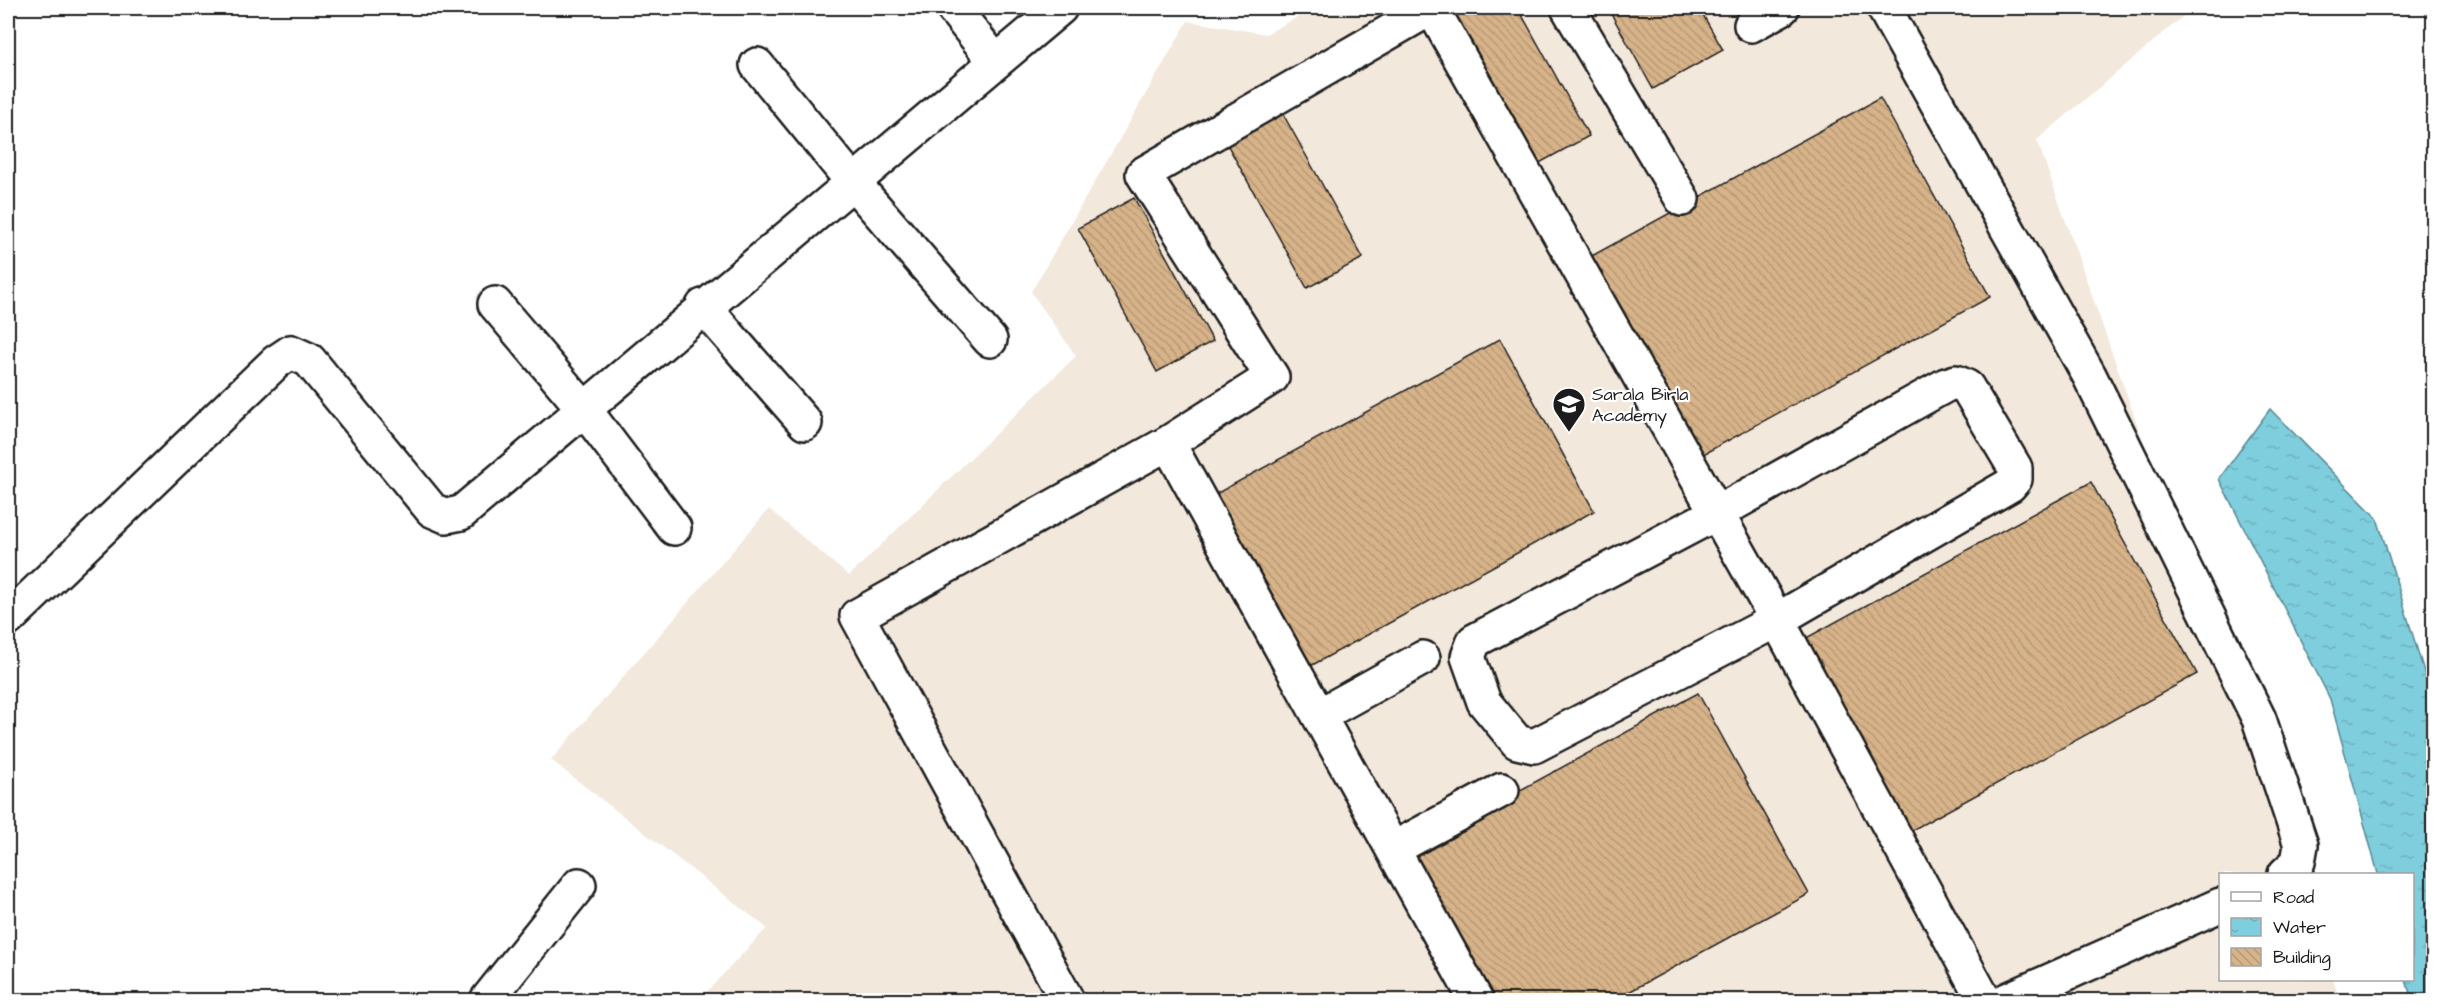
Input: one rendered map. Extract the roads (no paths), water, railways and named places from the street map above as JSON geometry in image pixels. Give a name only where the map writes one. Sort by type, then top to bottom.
[{"type":"street","points":[[953,8],[995,61]]},
{"type":"street","points":[[8,619],[276,362],[291,352],[309,360],[432,510],[446,516],[461,513],[852,181],[1060,8]]},
{"type":"street","points":[[1067,1000],[857,616],[1168,443],[1272,377],[1143,174],[1431,8]]},
{"type":"street","points":[[1438,8],[1438,19],[1777,620],[1984,1000]]},
{"type":"street","points":[[1568,8],[1682,199]]},
{"type":"street","points":[[1750,25],[1782,8]]},
{"type":"street","points":[[1884,8],[2089,375],[2259,719],[2301,845],[2298,862],[2286,873]]},
{"type":"street","points":[[758,65],[852,181],[990,340]]},
{"type":"street","points":[[495,304],[584,409],[674,528]]},
{"type":"street","points":[[704,306],[805,423]]},
{"type":"street","points":[[1956,382],[1967,387],[2015,468],[2015,479],[2010,485],[1777,620],[1534,746],[1516,742],[1484,702],[1468,657],[1474,641],[1717,513],[1946,385],[1956,382]]},
{"type":"street","points":[[1168,443],[1476,1000]]},
{"type":"street","points":[[1320,715],[1423,658]]},
{"type":"street","points":[[1393,849],[1502,790]]},
{"type":"street","points":[[487,1000],[579,885]]},
{"type":"street","points":[[2007,1000],[2219,905]]},
{"type":"water","points":[[2270,409],[2377,518],[2433,701],[2433,1000],[2412,1000],[2406,981],[2414,981],[2414,873],[2378,873],[2330,699],[2219,479]]},
{"type":"place","name":"Sarala Birla Academy","points":[[1569,433]]}]
